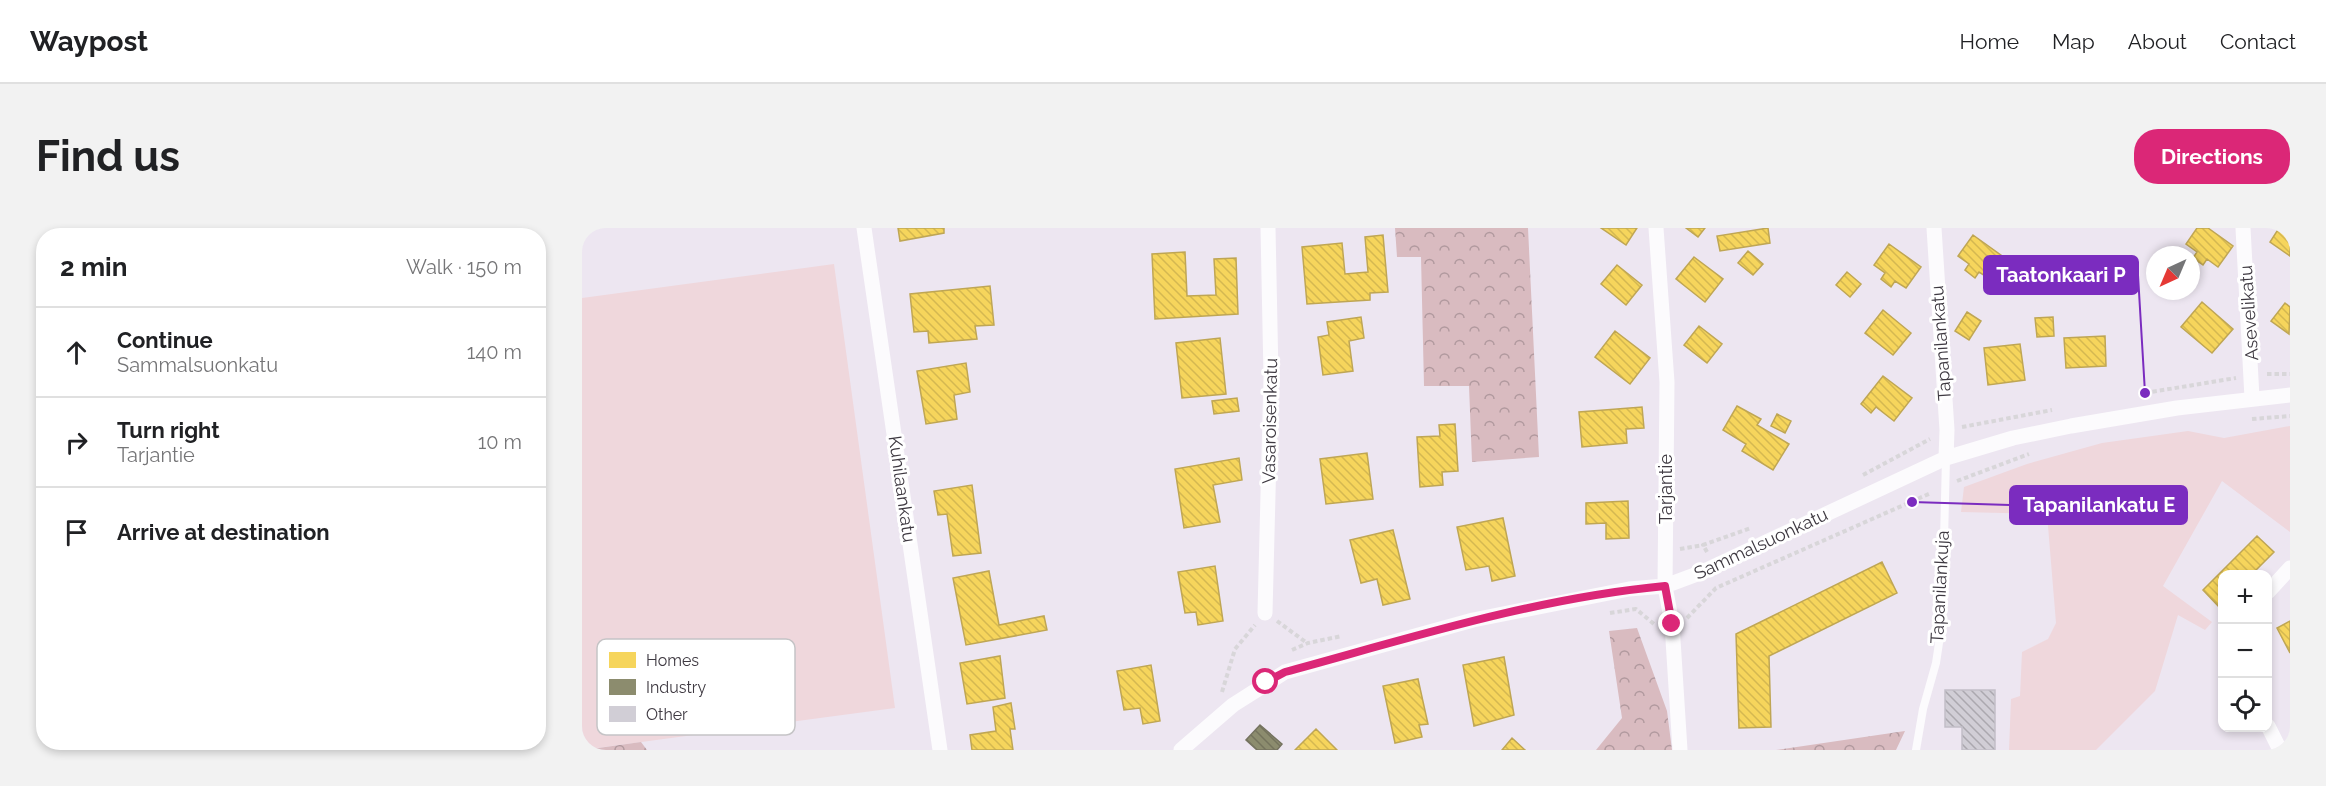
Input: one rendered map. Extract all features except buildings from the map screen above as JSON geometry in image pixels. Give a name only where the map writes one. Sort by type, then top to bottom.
[{"type":"street","name":"Kuhilaankatu","points":[[864,228],[940,750]]},
{"type":"street","name":"Vasaroisenkatu","points":[[1265,613],[1271,376],[1268,228]]},
{"type":"street","name":"Tarjantie","points":[[1656,228],[1667,382],[1665,586],[1672,624],[1680,750]]},
{"type":"street","name":"Tapanilankatu","points":[[1934,228],[1947,430],[1946,458]]},
{"type":"street","name":"Asevelikatu","points":[[2243,228],[2252,398]]},
{"type":"street","name":"Sammalsuonkatu","points":[[1181,750],[1233,705],[1285,672],[1473,620],[1629,589],[1665,586],[1700,573],[1946,458],[2013,438],[2070,426],[2252,398],[2290,395]]},
{"type":"street","points":[[2272,588],[2290,568]]},
{"type":"street","points":[[2271,732],[2280,750]]},
{"type":"lane","name":"Tapanilankuja","points":[[1916,750],[1923,709],[1936,663],[1942,623],[1946,458]]},
{"type":"path","points":[[1265,613],[1308,643]]},
{"type":"shaded area","points":[[834,264],[895,708],[795,721],[795,639],[597,639],[597,735],[694,735],[582,750],[582,298]]},
{"type":"shaded area","points":[[2290,426],[2290,532],[2222,481],[2163,586],[2212,622],[2205,630],[2178,615],[2155,691],[2096,750],[2009,750],[2011,699],[2020,696],[2022,652],[2048,639],[2056,623],[2047,514],[1961,512],[1964,487],[2027,464],[2102,443],[2188,431],[2224,438]]},
{"type":"green space","points":[[1395,228],[1528,228],[1539,457],[1472,462],[1469,386],[1424,386],[1421,257],[1397,257]]},
{"type":"green space","points":[[1637,628],[1667,711],[1672,750],[1596,750],[1622,718],[1609,631]]},
{"type":"green space","points":[[1905,731],[1896,750],[1776,750]]},
{"type":"green space","points":[[641,742],[647,750],[584,750]]},
{"type":"place","name":"Taatonkaari P","points":[[2145,393]]},
{"type":"place","name":"Tapanilankatu E","points":[[1912,502]]},
{"type":"route","points":[[1266,682],[1285,672],[1473,620],[1629,589],[1665,586],[1672,624]]}]
